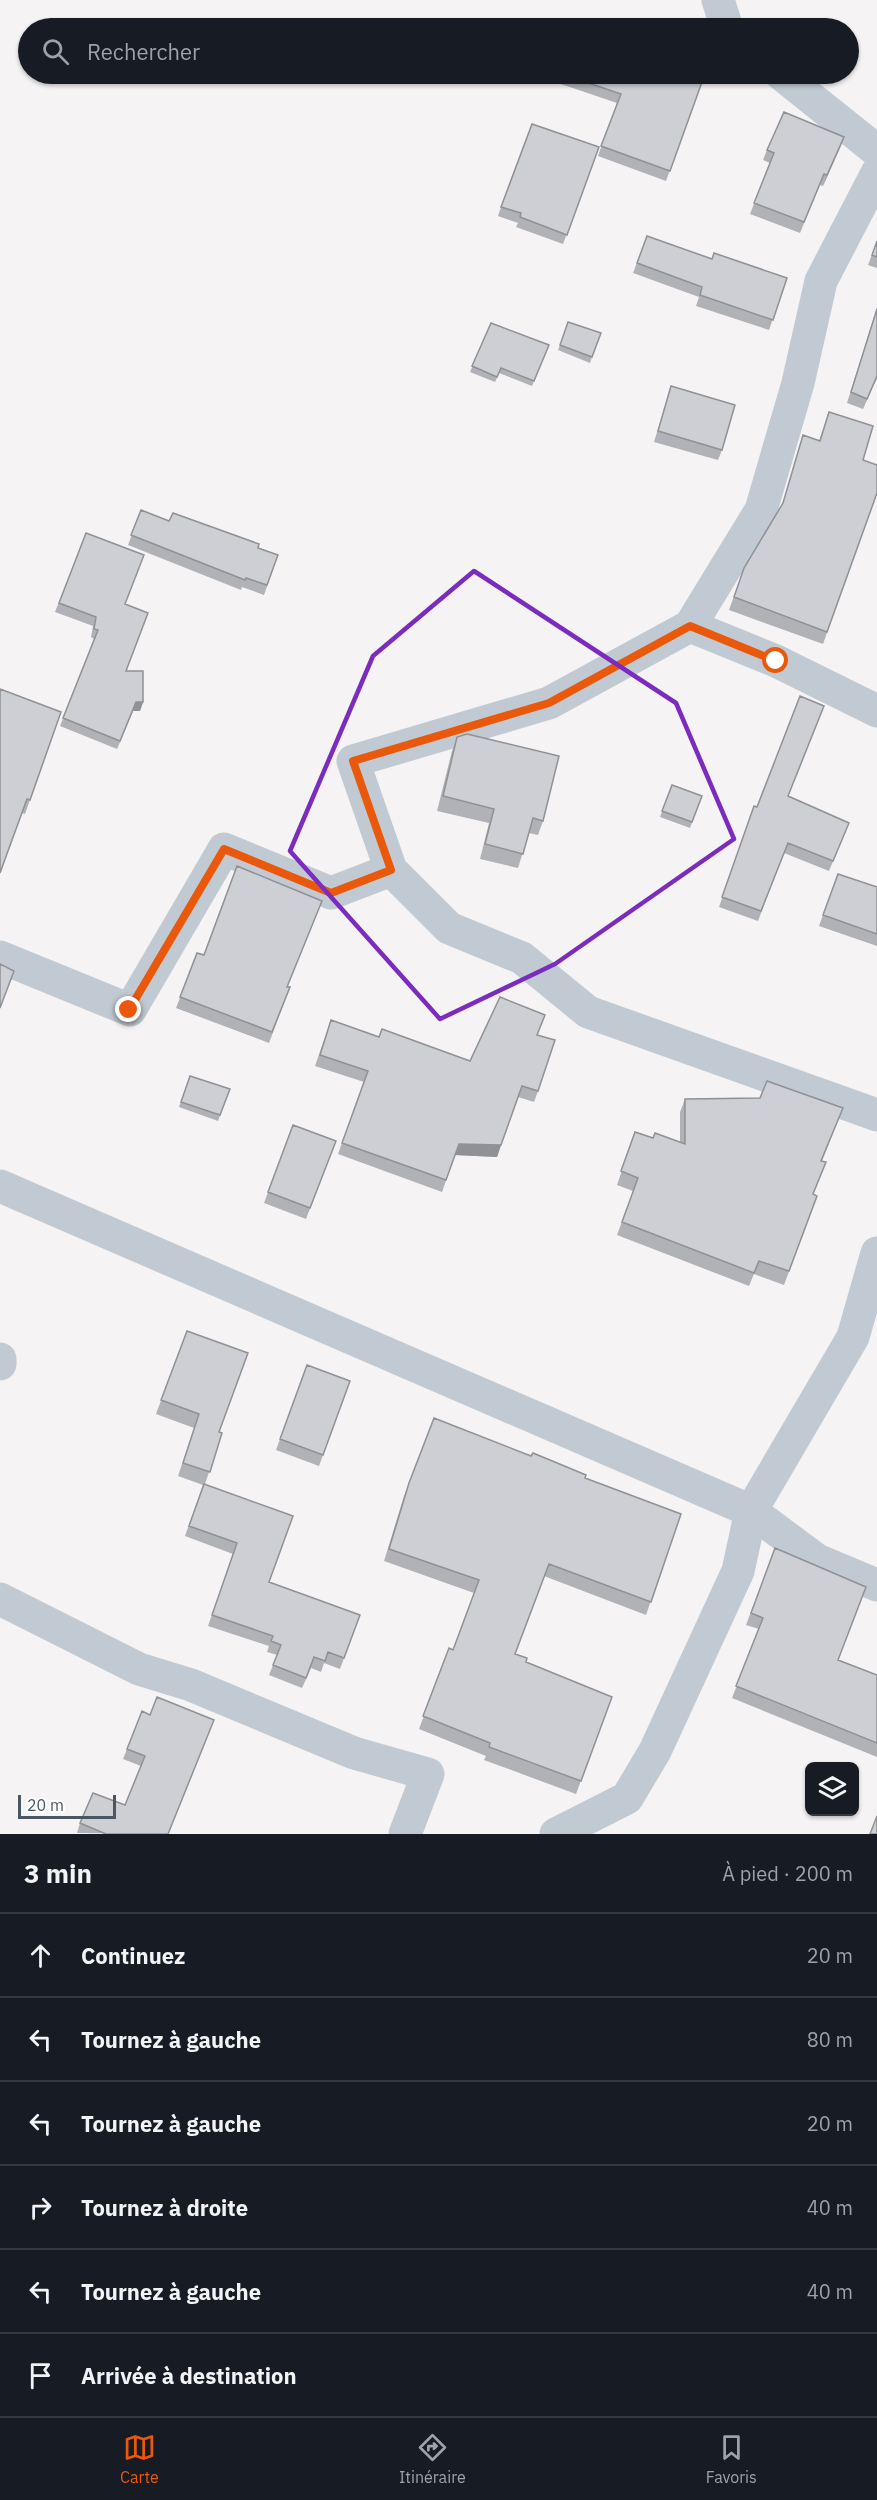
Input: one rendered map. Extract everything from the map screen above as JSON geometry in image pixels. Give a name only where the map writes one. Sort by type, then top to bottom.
[{"type":"street","points":[[718,0],[724,18]]},
{"type":"street","points":[[793,84],[877,151]]},
{"type":"street","points":[[877,173],[822,281],[798,384],[761,510],[690,626],[549,703],[353,761],[391,870],[449,928],[522,958],[588,1012],[877,1115]]},
{"type":"street","points":[[690,626],[776,661],[877,711]]},
{"type":"street","points":[[0,957],[129,1010],[224,849],[331,893],[391,870]]},
{"type":"street","points":[[0,1186],[751,1511],[817,1560],[877,1585]]},
{"type":"street","points":[[612,1834],[627,1798],[655,1750],[738,1570],[751,1511],[853,1337],[877,1253]]},
{"type":"street","points":[[0,1359],[0,1364]]},
{"type":"street","points":[[0,1599],[139,1669],[191,1685],[354,1753],[428,1774],[405,1834]]},
{"type":"street","points":[[556,1834],[627,1798]]},
{"type":"highlighted area","points":[[474,571],[676,703],[734,839],[555,964],[440,1019],[290,851],[373,656]]},
{"type":"building","points":[[592,84],[701,84],[670,171],[601,146],[621,94]]},
{"type":"building","points":[[784,112],[844,137],[827,175],[824,174],[804,222],[754,203],[774,153],[767,150]]},
{"type":"building","points":[[532,124],[599,147],[567,235],[520,217],[521,213],[501,207]]},
{"type":"building","points":[[647,236],[712,259],[714,253],[787,278],[773,320],[700,295],[702,287],[637,263]]},
{"type":"building","points":[[877,241],[877,257],[872,255]]},
{"type":"building","points":[[877,309],[877,376],[867,399],[851,392]]},
{"type":"building","points":[[568,322],[601,333],[592,357],[560,345]]},
{"type":"building","points":[[491,323],[549,345],[534,381],[501,368],[497,377],[472,366]]},
{"type":"building","points":[[671,386],[735,405],[722,450],[658,431]]},
{"type":"building","points":[[829,412],[873,426],[863,460],[877,465],[877,493],[827,632],[734,597],[744,568],[783,503],[803,435],[820,441]]},
{"type":"building","points":[[141,510],[169,521],[173,513],[259,544],[258,548],[278,555],[267,585],[246,578],[245,580],[131,535]]},
{"type":"building","points":[[86,533],[144,555],[125,604],[148,613],[126,671],[143,671],[143,702],[136,702],[120,741],[63,718],[98,630],[94,629],[96,617],[59,603]]},
{"type":"building","points":[[0,689],[61,712],[30,800],[27,799],[0,873]]},
{"type":"building","points":[[800,696],[824,706],[788,796],[849,823],[833,861],[788,843],[761,911],[722,897],[754,806],[757,807]]},
{"type":"building","points":[[467,734],[559,756],[543,821],[533,818],[523,854],[485,844],[494,809],[443,796],[457,737]]},
{"type":"building","points":[[672,785],[702,796],[692,822],[662,811]]},
{"type":"building","points":[[237,866],[322,901],[287,987],[290,987],[272,1032],[180,997],[197,953],[204,955]]},
{"type":"building","points":[[838,874],[877,887],[877,934],[823,915]]},
{"type":"building","points":[[0,964],[14,971],[0,1008]]},
{"type":"building","points":[[500,997],[545,1015],[537,1035],[555,1040],[538,1091],[522,1086],[501,1145],[459,1144],[446,1180],[342,1143],[368,1071],[320,1055],[331,1020],[379,1037],[382,1029],[470,1061]]},
{"type":"building","points":[[190,1076],[230,1089],[220,1115],[181,1102]]},
{"type":"building","points":[[767,1081],[843,1108],[821,1161],[826,1162],[813,1194],[817,1196],[789,1271],[759,1261],[754,1273],[622,1222],[638,1178],[621,1171],[635,1132],[653,1138],[655,1133],[685,1144],[685,1099],[760,1098]]},
{"type":"building","points":[[293,1125],[336,1141],[310,1208],[268,1192]]},
{"type":"building","points":[[187,1331],[248,1353],[219,1432],[222,1433],[210,1472],[183,1463],[199,1414],[161,1400]]},
{"type":"building","points":[[307,1365],[350,1381],[323,1455],[280,1439]]},
{"type":"building","points":[[434,1418],[531,1456],[533,1453],[586,1475],[585,1478],[681,1514],[651,1602],[549,1564],[515,1654],[527,1658],[526,1662],[612,1697],[581,1781],[489,1747],[490,1743],[423,1716],[449,1648],[453,1650],[479,1580],[389,1549],[409,1483]]},
{"type":"building","points":[[204,1484],[293,1516],[269,1582],[360,1615],[344,1658],[328,1652],[325,1661],[314,1657],[306,1678],[273,1665],[281,1645],[271,1641],[273,1636],[212,1615],[237,1543],[189,1526]]},
{"type":"building","points":[[775,1548],[866,1587],[838,1660],[877,1675],[877,1743],[736,1686],[763,1618],[751,1613]]},
{"type":"building","points":[[157,1697],[214,1720],[168,1834],[106,1834],[80,1823],[93,1793],[125,1805],[145,1756],[127,1749],[142,1711],[150,1715]]},
{"type":"building","points":[[877,1816],[877,1834],[870,1834]]},
{"type":"route","points":[[129,1010],[224,849],[331,893],[391,870],[353,761],[549,703],[690,626],[776,661]]}]
